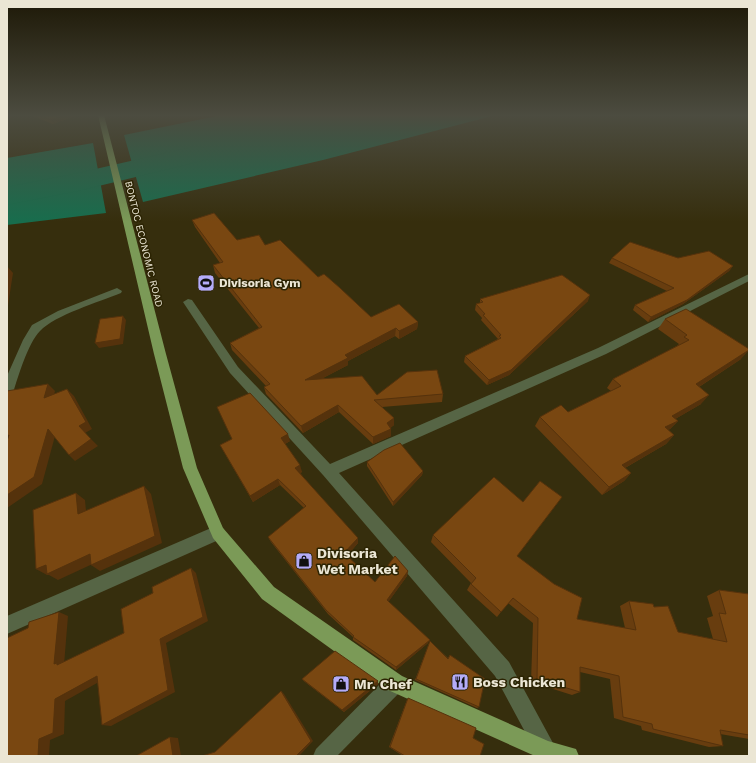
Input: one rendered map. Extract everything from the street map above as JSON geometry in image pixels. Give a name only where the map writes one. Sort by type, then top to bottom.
[{"type":"main road","name":"BONTOC ECONOMIC ROAD","points":[[110,151],[160,354],[190,468],[218,533],[268,593],[395,683],[548,754],[569,756]]},
{"type":"street","points":[[328,471],[602,351],[749,277]]},
{"type":"street","points":[[8,386],[36,328],[47,321],[117,291]]},
{"type":"street","points":[[188,302],[234,370],[328,471],[502,669],[548,754]]},
{"type":"street","points":[[7,626],[218,533]]},
{"type":"street","points":[[323,756],[395,683]]},
{"type":"shaded area","points":[[49,151],[94,151],[106,213],[7,225],[7,158]]},
{"type":"shaded area","points":[[128,151],[359,151],[323,160],[143,202]]},
{"type":"building","points":[[214,213],[237,240],[259,235],[265,245],[280,240],[318,277],[324,274],[371,317],[399,304],[418,322],[399,331],[396,328],[345,355],[348,358],[305,380],[362,376],[377,395],[407,372],[437,370],[443,394],[374,400],[394,418],[387,423],[391,429],[373,437],[338,405],[301,426],[264,387],[270,384],[230,343],[262,327],[213,265],[223,262],[192,220]]},
{"type":"building","points":[[630,242],[678,258],[709,251],[733,266],[687,300],[651,317],[635,305],[674,288],[612,258]]},
{"type":"building","points":[[562,275],[590,295],[511,370],[489,380],[465,356],[501,338],[499,336],[501,335],[483,315],[485,314],[476,304],[483,302],[480,299]]},
{"type":"building","points":[[686,309],[749,350],[696,384],[709,395],[672,416],[678,421],[665,427],[674,435],[622,465],[631,473],[609,487],[540,417],[561,405],[568,412],[621,386],[613,379],[689,340],[684,337],[687,335],[665,319]]},
{"type":"building","points":[[123,316],[120,339],[95,343],[100,319]]},
{"type":"building","points":[[48,384],[44,398],[67,389],[86,422],[79,426],[91,439],[69,455],[48,429],[34,477],[7,495],[7,441],[9,435],[7,436],[7,391]]},
{"type":"building","points":[[250,393],[288,434],[281,438],[300,465],[295,468],[358,538],[344,553],[375,582],[395,556],[408,571],[387,600],[430,640],[396,667],[353,637],[354,636],[326,610],[268,537],[306,506],[278,479],[250,496],[220,445],[232,439],[217,407]]},
{"type":"building","points":[[400,443],[423,471],[393,502],[367,462],[384,450]]},
{"type":"building","points":[[494,477],[523,502],[540,481],[562,497],[517,556],[554,584],[582,598],[577,619],[636,630],[629,601],[653,604],[654,607],[668,606],[678,632],[727,642],[719,613],[726,614],[719,590],[749,594],[749,735],[720,730],[723,746],[653,729],[652,724],[623,717],[619,676],[580,667],[580,692],[537,679],[538,618],[513,598],[501,612],[471,584],[476,578],[433,535]]},
{"type":"building","points":[[144,486],[155,536],[91,565],[90,554],[47,574],[46,565],[36,569],[33,510],[76,493],[78,514]]},
{"type":"building","points":[[191,568],[203,617],[160,639],[168,690],[102,725],[97,676],[55,699],[53,733],[39,739],[38,756],[7,756],[7,638],[28,628],[29,622],[59,612],[54,664],[57,663],[57,665],[124,633],[121,609],[153,593],[152,587]]},
{"type":"building","points":[[430,641],[448,659],[450,655],[485,679],[479,707],[416,679]]},
{"type":"building","name":"Mr. Chef","points":[[335,651],[378,681],[342,710],[302,679]]},
{"type":"building","points":[[281,691],[311,741],[296,756],[202,756],[215,752]]},
{"type":"building","points":[[408,698],[476,728],[473,738],[484,744],[480,756],[405,756],[390,747]]},
{"type":"building","points":[[170,737],[173,756],[136,756]]},
{"type":"waterway","points":[[7,196],[78,182],[196,154]]},
{"type":"place","name":"Divisoria Gym","points":[[206,283]]},
{"type":"place","name":"Divisoria Wet Market","points":[[304,561]]},
{"type":"place","name":"Boss Chicken","points":[[460,682]]},
{"type":"place","name":"Mr. Chef","points":[[341,684]]}]
